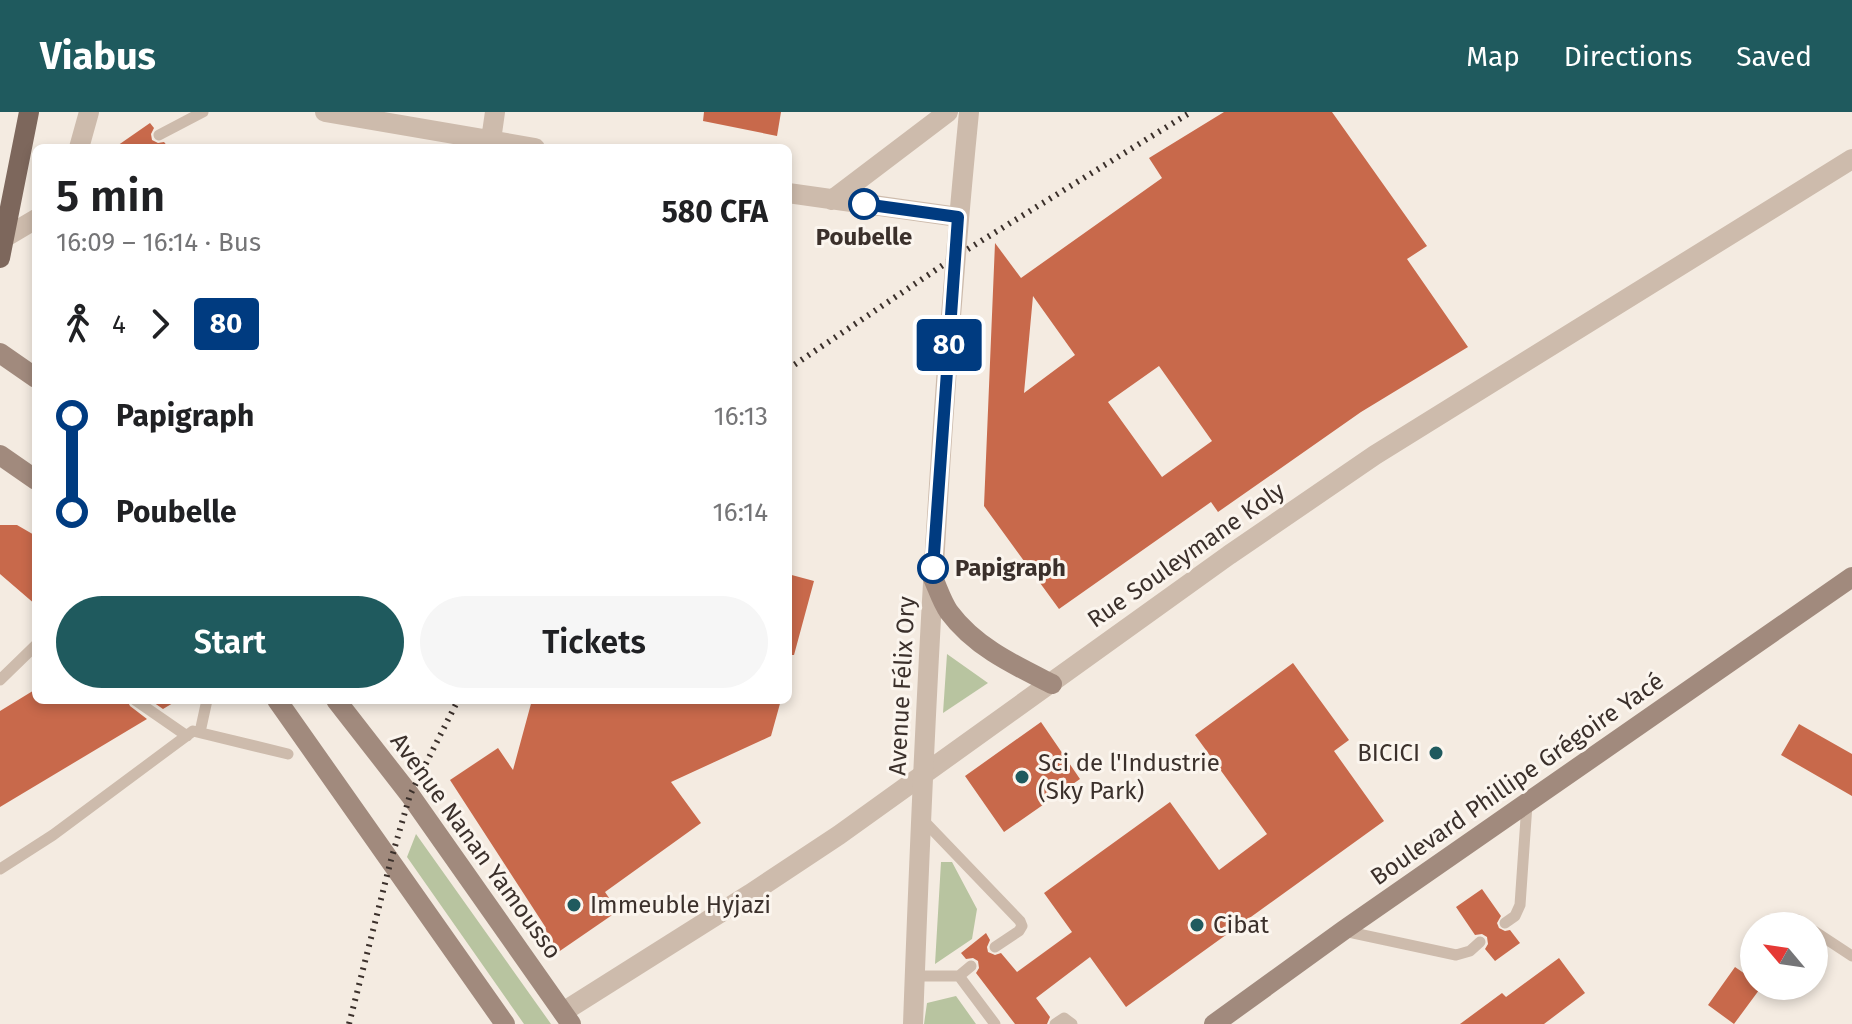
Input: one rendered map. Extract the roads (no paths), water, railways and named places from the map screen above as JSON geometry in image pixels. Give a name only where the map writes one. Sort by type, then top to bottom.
[{"type":"main road","points":[[2,248],[29,112]]},
{"type":"main road","points":[[0,353],[32,375]]},
{"type":"main road","points":[[0,455],[32,477]]},
{"type":"main road","name":"Boulevard Phillipe Grégoire Yacé","points":[[1214,1024],[1852,577]]},
{"type":"main road","points":[[933,578],[947,610],[965,631],[1007,661],[1052,684]]},
{"type":"main road","points":[[280,704],[505,1024]]},
{"type":"main road","name":"Avenue Nanan Yamousso","points":[[339,704],[410,795],[567,1018]]},
{"type":"street","points":[[80,144],[89,112]]},
{"type":"street","points":[[325,112],[513,144]]},
{"type":"street","points":[[491,140],[495,112]]},
{"type":"street","points":[[832,200],[948,112]]},
{"type":"street","name":"Avenue Félix Ory","points":[[913,1024],[933,578],[958,217],[969,112]]},
{"type":"street","name":"Rue Souleymane Koly","points":[[567,1018],[923,776],[1229,555],[1375,455],[1852,159]]},
{"type":"street","points":[[792,194],[958,217]]},
{"type":"street","points":[[2,248],[32,222]]},
{"type":"lane","points":[[159,135],[203,112]]},
{"type":"lane","points":[[0,680],[32,649]]},
{"type":"lane","points":[[141,704],[187,736]]},
{"type":"lane","points":[[200,732],[206,704]]},
{"type":"lane","points":[[0,869],[53,835],[193,731],[288,754]]},
{"type":"lane","points":[[1505,923],[1515,916],[1520,905],[1527,804]]},
{"type":"lane","points":[[921,819],[1020,921],[1022,926],[1019,931],[995,947]]},
{"type":"lane","points":[[1344,930],[1456,955],[1470,951],[1480,942]]},
{"type":"lane","points":[[1828,940],[1852,956]]},
{"type":"lane","points":[[915,976],[959,976],[971,966]]},
{"type":"lane","points":[[959,976],[995,1024]]},
{"type":"lane","points":[[1055,1024],[1064,1018],[1072,1024]]},
{"type":"railway","points":[[792,366],[955,257],[1191,112]]},
{"type":"railway","points":[[349,1024],[410,795],[456,704]]},
{"type":"place","name":"Poubelle","points":[[864,204]]},
{"type":"place","name":"Papigraph","points":[[933,568]]},
{"type":"place","name":"BICICI","points":[[1436,753]]},
{"type":"place","name":"Sci de l'Industrie (Sky Park)","points":[[1022,777]]},
{"type":"place","name":"Immeuble Hyjazi","points":[[574,905]]},
{"type":"place","name":"Cibat","points":[[1197,925]]}]
